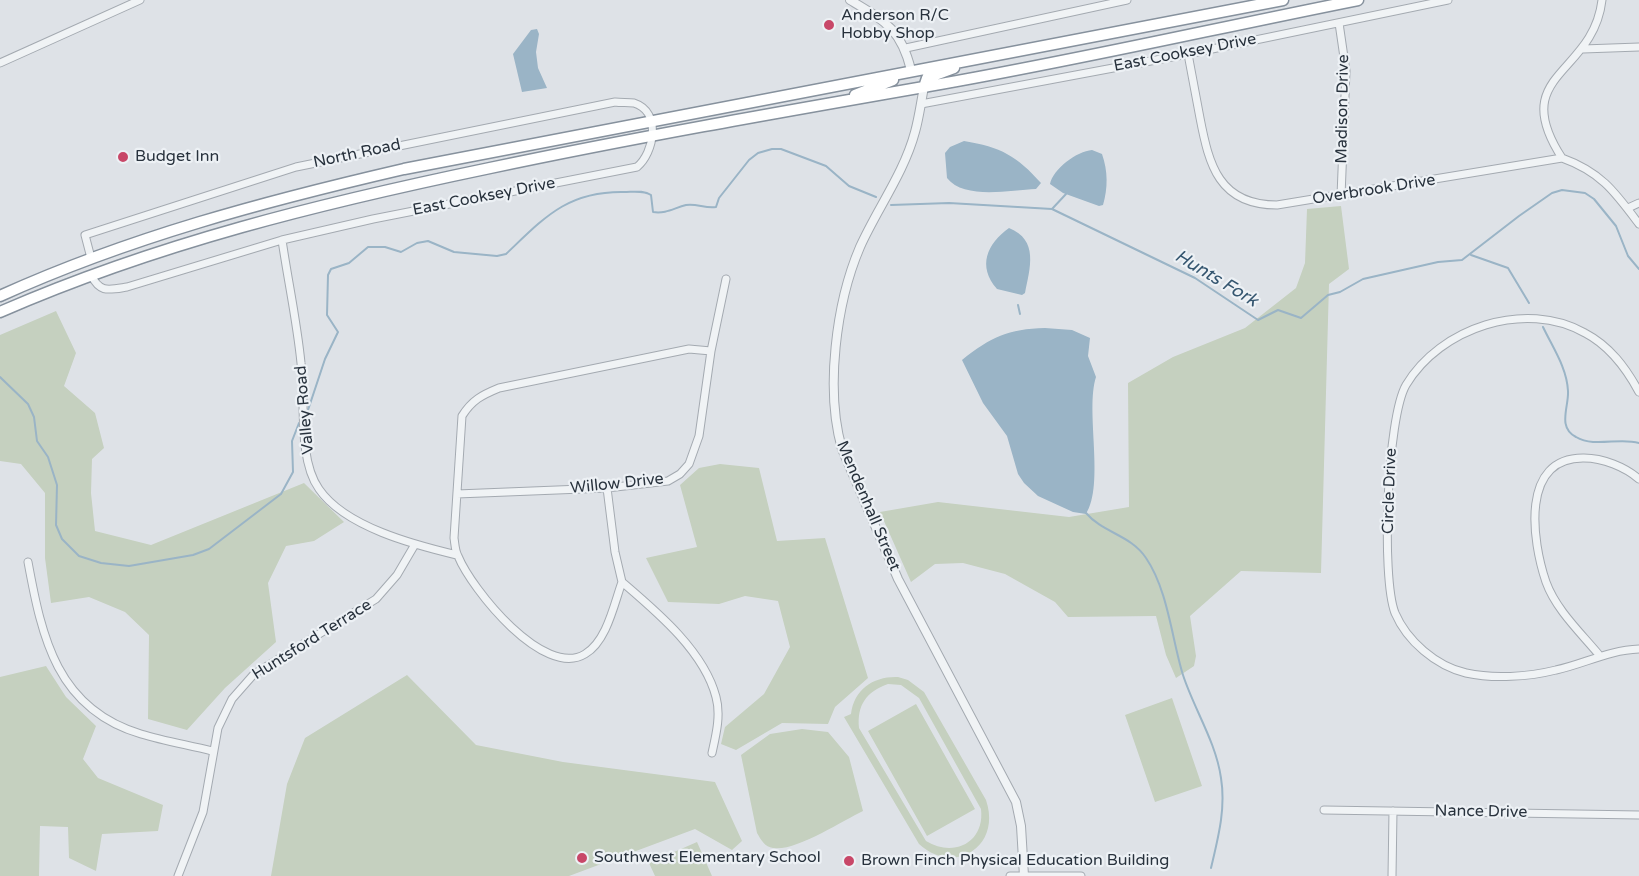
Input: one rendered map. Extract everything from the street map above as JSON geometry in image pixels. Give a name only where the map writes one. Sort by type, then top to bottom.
[{"type":"highway","points":[[0,296],[137,240],[304,192],[404,169],[1283,0]]},
{"type":"highway","points":[[0,312],[91,275],[221,231],[310,207],[652,134],[924,87],[1358,0]]},
{"type":"highway","points":[[924,87],[927,78],[974,60]]},
{"type":"highway","points":[[841,101],[882,83],[908,77],[911,70]]},
{"type":"street","points":[[0,63],[140,0]]},
{"type":"street","points":[[850,0],[891,28],[906,48],[911,70]]},
{"type":"street","points":[[906,48],[1127,0]]},
{"type":"street","name":"East Cooksey Drive","points":[[921,104],[1188,54],[1448,0]]},
{"type":"street","points":[[1602,0],[1594,33],[1548,90],[1543,106],[1546,130],[1562,158],[1580,164],[1608,183],[1639,224]]},
{"type":"street","name":"Madison Drive","points":[[1339,23],[1346,72],[1341,196]]},
{"type":"street","points":[[1583,49],[1639,47]]},
{"type":"street","name":"Overbrook Drive","points":[[1188,54],[1207,154],[1217,176],[1234,193],[1262,205],[1341,196],[1562,158]]},
{"type":"street","name":"Mendenhall Street","points":[[924,87],[915,132],[905,160],[861,247],[849,280],[835,363],[836,428],[842,449],[898,579],[1016,802],[1021,826],[1024,875]]},
{"type":"street","name":"North Road","points":[[91,258],[85,235],[296,167],[615,102],[634,103],[644,110],[651,122]]},
{"type":"street","name":"East Cooksey Drive","points":[[282,240],[374,219],[637,167],[646,159],[651,147],[651,122]]},
{"type":"street","points":[[1628,208],[1639,203]]},
{"type":"street","points":[[91,275],[97,287],[104,291],[126,287],[282,240]]},
{"type":"street","name":"Valley Road","points":[[282,240],[302,364],[306,440],[313,478],[324,495],[343,510],[414,546],[457,555]]},
{"type":"street","name":"Willow Drive","points":[[458,494],[607,488],[668,481],[680,474],[689,464],[699,436],[711,351],[726,279]]},
{"type":"street","name":"Circle Drive","points":[[1639,392],[1621,362],[1606,347],[1582,331],[1553,321],[1519,320],[1489,324],[1458,335],[1432,352],[1406,385],[1395,421],[1390,467],[1389,582],[1395,613],[1407,633],[1442,664],[1478,674],[1516,675],[1556,670],[1600,656],[1639,649]]},
{"type":"street","points":[[607,488],[615,552],[622,582],[606,627],[595,644],[578,658],[566,660],[539,649],[497,614],[457,555],[454,538],[462,416],[470,404],[481,395],[499,388],[688,349],[711,351]]},
{"type":"street","points":[[1600,656],[1559,606],[1547,585],[1535,537],[1538,491],[1544,475],[1557,463],[1568,459],[1592,458],[1605,461],[1639,479]]},
{"type":"street","name":"Huntsford Terrace","points":[[178,876],[203,812],[212,751],[218,728],[232,699],[254,674],[376,599],[397,575],[414,546]]},
{"type":"street","points":[[28,562],[52,659],[64,679],[93,712],[139,734],[212,751]]},
{"type":"street","points":[[622,582],[666,620],[703,669],[717,698],[718,725],[712,753]]},
{"type":"street","name":"Nance Drive","points":[[1324,810],[1639,815]]},
{"type":"street","points":[[1392,876],[1393,811]]},
{"type":"street","points":[[1010,876],[1081,876]]},
{"type":"green space","points":[[1341,206],[1349,269],[1329,284],[1321,573],[1241,571],[1190,616],[1196,656],[1194,666],[1176,678],[1166,655],[1156,616],[1068,617],[1055,602],[1005,574],[963,563],[935,564],[911,582],[880,512],[938,502],[1069,517],[1129,507],[1128,383],[1173,357],[1245,328],[1296,288],[1305,263],[1307,209]]},
{"type":"green space","points":[[56,311],[76,353],[64,386],[95,413],[104,448],[92,459],[91,493],[95,531],[151,545],[304,483],[344,522],[314,541],[286,546],[268,583],[276,642],[225,688],[187,730],[148,719],[149,635],[125,612],[89,597],[51,603],[45,558],[45,493],[21,464],[0,461],[0,335]]},
{"type":"green space","points":[[720,464],[759,468],[777,541],[825,538],[868,678],[835,707],[828,724],[782,723],[736,750],[721,744],[725,727],[764,694],[790,647],[778,601],[745,596],[719,604],[668,602],[646,558],[697,547],[680,485],[699,468]]},
{"type":"green space","points":[[46,666],[66,697],[96,726],[83,759],[98,778],[163,805],[158,831],[102,834],[96,871],[69,858],[68,827],[40,826],[39,876],[0,876],[0,677]]},
{"type":"green space","points":[[407,675],[476,745],[563,762],[715,782],[742,841],[732,850],[695,829],[569,876],[271,876],[287,784],[305,738]]},
{"type":"green space","points":[[889,677],[908,680],[924,692],[986,800],[989,817],[987,831],[981,843],[972,852],[960,857],[946,857],[933,853],[919,844],[844,717],[851,714],[861,691],[873,682]],"holes":[[[888,684],[901,685],[919,698],[981,809],[978,831],[965,844],[947,848],[926,841],[859,728],[861,706],[864,700],[880,687]]]},
{"type":"green space","points":[[1172,698],[1202,786],[1155,802],[1125,715]]},
{"type":"green space","points":[[916,704],[975,809],[927,836],[868,731]]},
{"type":"green space","points":[[802,729],[828,732],[849,757],[863,811],[806,841],[782,848],[773,848],[764,843],[757,833],[741,755],[770,734]]},
{"type":"green space","points":[[697,842],[712,876],[655,876],[649,863]]},
{"type":"water","points":[[537,29],[539,34],[536,52],[538,68],[547,88],[522,92],[513,54],[531,30]]},
{"type":"water","points":[[964,141],[988,146],[1007,154],[1016,159],[1041,183],[1036,189],[1001,192],[976,191],[955,185],[947,178],[945,153],[950,147]]},
{"type":"water","points":[[1092,150],[1102,154],[1106,173],[1105,199],[1103,205],[1099,206],[1063,193],[1050,184],[1056,172],[1066,162]]},
{"type":"water","points":[[1009,228],[1019,233],[1029,247],[1029,274],[1025,293],[1022,295],[997,289],[987,272],[987,256],[990,248]]},
{"type":"water","points":[[1045,328],[1072,330],[1090,338],[1088,356],[1096,377],[1092,409],[1095,466],[1091,501],[1086,514],[1073,512],[1038,496],[1024,483],[1018,474],[1007,436],[983,403],[962,360],[982,345],[1010,332]]},
{"type":"waterway","name":"Hunts Fork","points":[[308,410],[325,359],[338,332],[327,315],[328,275],[331,269],[349,263],[368,247],[385,247],[401,252],[417,243],[428,241],[454,252],[497,256],[506,254],[532,229],[558,209],[587,196],[604,193],[648,193],[651,195],[653,212],[690,205],[716,207],[719,198],[749,160],[758,153],[772,149],[781,149],[826,166],[849,186],[876,197]]},
{"type":"waterway","name":"Hunts Fork","points":[[891,205],[949,203],[1052,209],[1195,278],[1258,320],[1278,310],[1301,318],[1328,295],[1340,292],[1363,279],[1438,262],[1462,260],[1519,216],[1552,193],[1562,190],[1585,193],[1594,199],[1616,226],[1628,256],[1639,269]]},
{"type":"waterway","points":[[1052,209],[1066,194]]},
{"type":"waterway","points":[[1471,255],[1508,268],[1529,303]]},
{"type":"waterway","points":[[1018,305],[1020,314]]},
{"type":"waterway","points":[[1543,327],[1565,374],[1568,391],[1565,422],[1570,433],[1591,442],[1631,441],[1639,443]]},
{"type":"waterway","name":"Hunts Fork","points":[[0,377],[28,404],[34,417],[37,441],[48,457],[57,485],[56,525],[62,539],[79,556],[101,563],[129,566],[193,555],[209,549],[281,494],[293,472],[292,441],[299,423]]},
{"type":"waterway","points":[[1086,513],[1100,525],[1140,550],[1160,585],[1183,675],[1210,739],[1221,778],[1222,812],[1211,868]]},
{"type":"place","name":"Anderson R/C Hobby Shop","points":[[829,25]]},
{"type":"place","name":"Budget Inn","points":[[123,157]]},
{"type":"place","name":"Southwest Elementary School","points":[[582,858]]},
{"type":"place","name":"Brown Finch Physical Education Building","points":[[849,861]]}]
